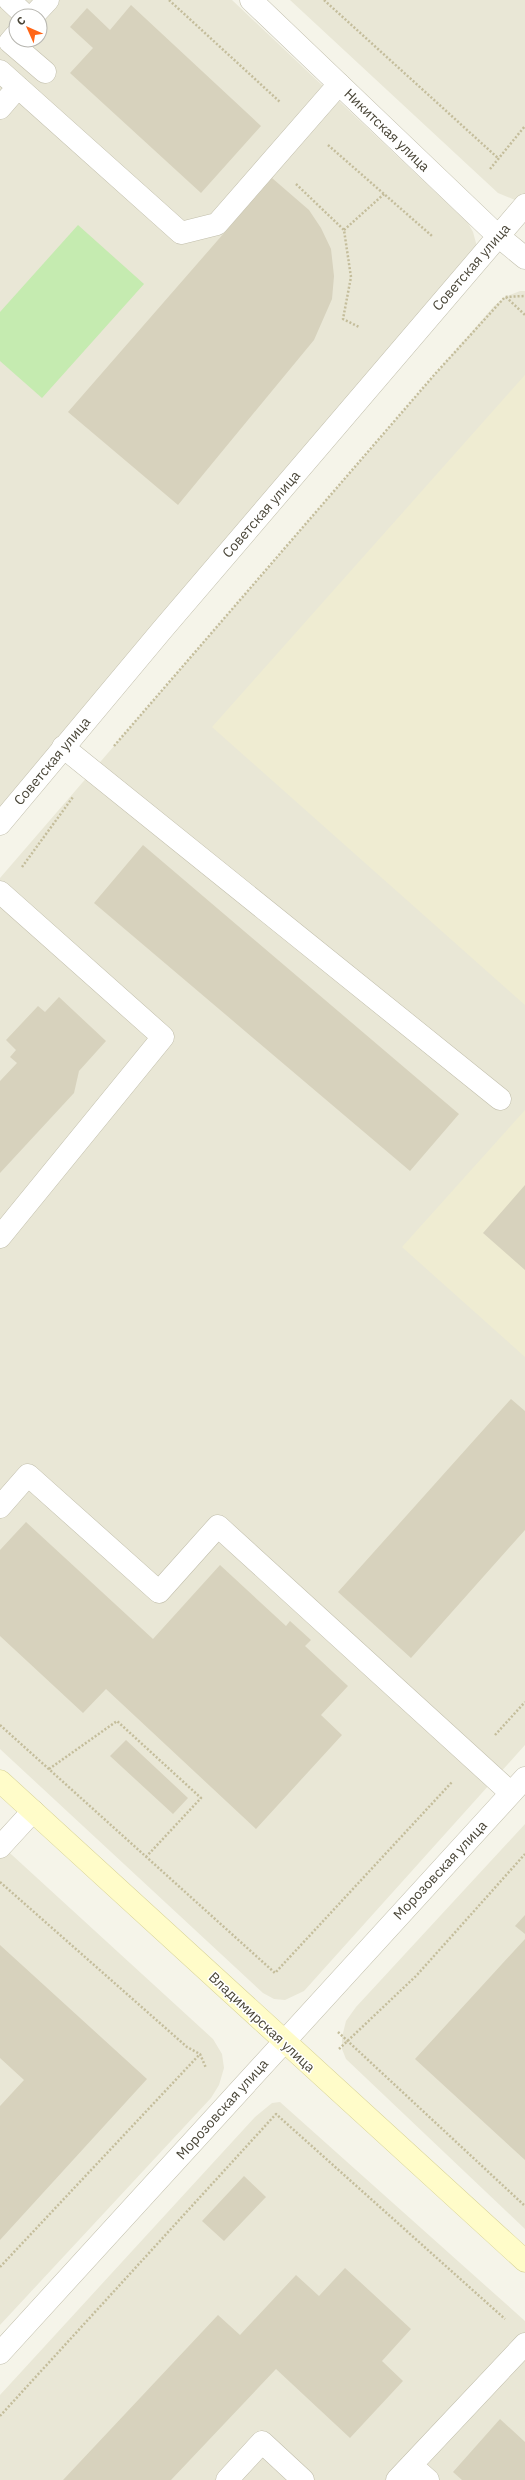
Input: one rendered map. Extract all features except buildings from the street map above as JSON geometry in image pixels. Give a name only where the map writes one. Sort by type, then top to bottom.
[{"type":"main road","name":"Владимирская улица","points":[[0,1781],[283,2042],[525,2261]]},
{"type":"street","points":[[8,0],[17,8]]},
{"type":"street","points":[[40,8],[48,0]]},
{"type":"street","name":"Никитская улица","points":[[251,0],[498,235],[525,258]]},
{"type":"street","points":[[17,48],[44,72]]},
{"type":"street","points":[[0,71],[181,233],[217,224],[339,84]]},
{"type":"street","points":[[0,108],[18,87]]},
{"type":"street","name":"Советская улица","points":[[0,824],[63,747],[525,205]]},
{"type":"street","points":[[63,747],[500,1099]]},
{"type":"street","points":[[0,1237],[163,1037],[1,893]]},
{"type":"street","points":[[0,1507],[28,1476],[159,1592],[218,1526],[473,1760],[518,1786]]},
{"type":"street","name":"Морозовская улица","points":[[0,2353],[518,1786]]},
{"type":"street","points":[[0,1847],[33,1811]]},
{"type":"street","points":[[428,2480],[406,2475],[525,2344]]},
{"type":"street","points":[[227,2480],[262,2442],[303,2480]]},
{"type":"path","points":[[324,0],[499,159]]},
{"type":"path","points":[[490,169],[525,126]]},
{"type":"path","points":[[292,180],[344,230],[351,277],[343,319],[359,327]]},
{"type":"path","points":[[344,230],[384,194]]},
{"type":"path","points":[[1,893],[93,771],[435,374],[505,297],[525,296]]},
{"type":"path","points":[[505,297],[525,315]]},
{"type":"path","points":[[0,1725],[275,1973],[525,1702]]},
{"type":"path","points":[[49,1769],[117,1721],[201,1798],[146,1857]]},
{"type":"path","points":[[333,2055],[417,1975],[525,1854]]},
{"type":"path","points":[[0,1882],[187,2047],[200,2054],[206,2068]]},
{"type":"path","points":[[337,2031],[525,2206]]},
{"type":"path","points":[[0,2267],[200,2054]]},
{"type":"path","points":[[0,2416],[276,2114],[509,2323]]},
{"type":"shaded area","points":[[0,0],[232,0],[468,223],[473,232],[479,254],[0,821]]},
{"type":"shaded area","points":[[290,0],[525,0],[525,198],[515,200],[498,193]]},
{"type":"shaded area","points":[[520,291],[525,291],[525,1745],[304,1991],[285,2000],[274,1999],[263,1993],[0,1749],[0,878],[494,306],[505,297]]},
{"type":"shaded area","points":[[525,375],[525,1005],[212,727]]},
{"type":"shaded area","points":[[525,1110],[525,1357],[402,1247]]},
{"type":"shaded area","points":[[525,1824],[525,2229],[346,2059],[342,2049],[342,2037],[346,2021],[356,2007]]},
{"type":"shaded area","points":[[0,1844],[213,2039],[222,2054],[224,2068],[219,2085],[211,2098],[0,2325]]},
{"type":"shaded area","points":[[280,2102],[525,2321],[525,2480],[0,2480],[0,2395],[255,2117],[272,2103]]},
{"type":"green space","points":[[78,225],[144,284],[42,398],[0,361],[0,312]]}]
